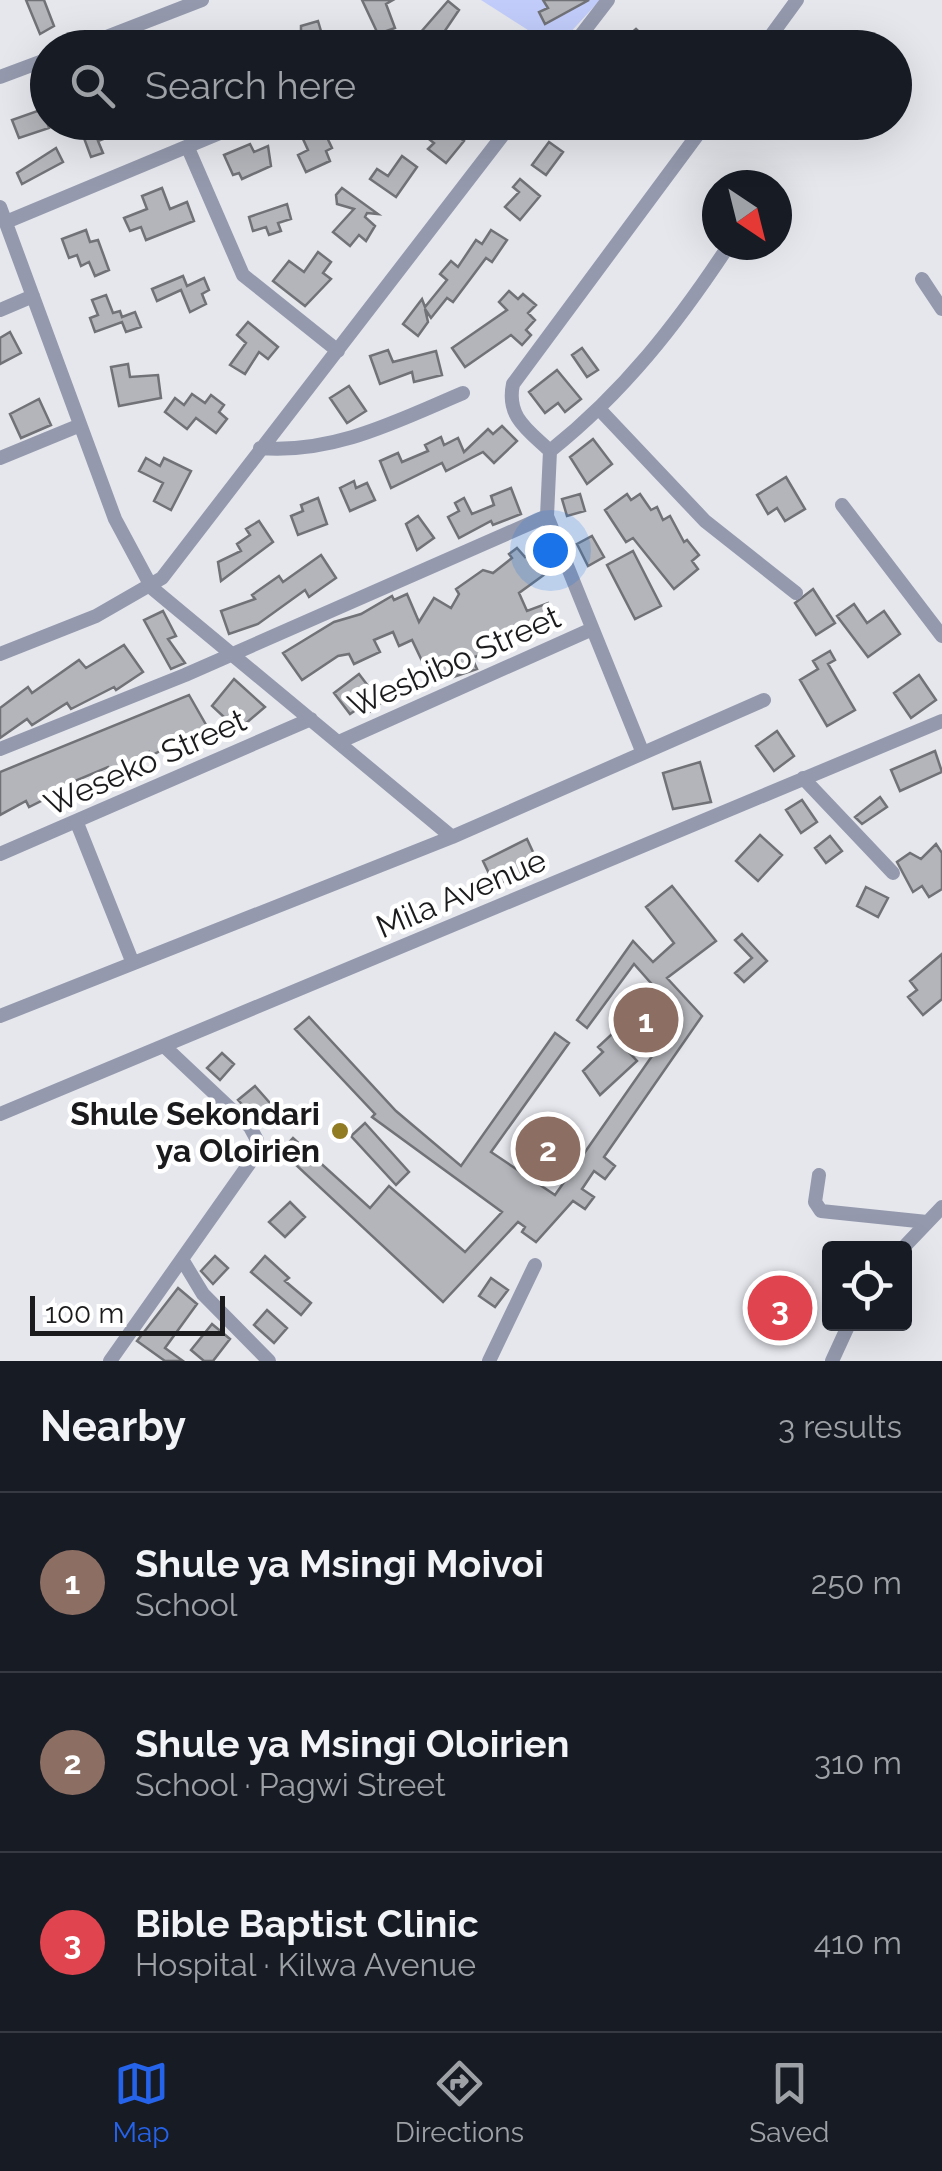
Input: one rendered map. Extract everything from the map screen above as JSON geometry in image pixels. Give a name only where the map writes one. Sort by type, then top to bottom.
[{"type":"street","points":[[124,30],[202,0]]},
{"type":"street","points":[[586,30],[608,0]]},
{"type":"street","points":[[775,30],[796,0]]},
{"type":"street","points":[[0,77],[30,66]]},
{"type":"street","points":[[6,222],[206,140]]},
{"type":"street","points":[[0,654],[96,616],[152,588],[338,351],[495,140]]},
{"type":"street","points":[[550,450],[517,421],[510,399],[513,384],[695,140]]},
{"type":"street","points":[[188,148],[243,275],[338,351]]},
{"type":"street","points":[[0,206],[78,426],[128,548],[152,588],[452,836]]},
{"type":"street","points":[[642,750],[590,630],[547,516],[550,450],[600,410],[667,334],[718,260]]},
{"type":"street","points":[[922,280],[942,309]]},
{"type":"street","points":[[0,310],[33,296]]},
{"type":"street","points":[[260,448],[300,450],[350,440],[464,393]]},
{"type":"street","points":[[600,410],[704,521],[796,593]]},
{"type":"street","points":[[0,458],[78,426]]},
{"type":"street","points":[[842,505],[942,636]]},
{"type":"street","points":[[0,749],[547,516]]},
{"type":"street","name":"Wesbibo Street","points":[[339,742],[590,630]]},
{"type":"street","points":[[0,1016],[452,836],[764,700]]},
{"type":"street","name":"Weseko Street","points":[[0,854],[312,720]]},
{"type":"street","name":"Mila Avenue","points":[[0,1114],[942,721]]},
{"type":"street","points":[[802,778],[892,873]]},
{"type":"street","points":[[77,823],[132,961]]},
{"type":"street","points":[[110,1361],[234,1191],[258,1146],[250,1126],[164,1046]]},
{"type":"street","points":[[819,1175],[815,1202],[821,1211],[927,1222]]},
{"type":"street","points":[[909,1241],[942,1207]]},
{"type":"street","points":[[183,1260],[203,1294],[268,1361]]},
{"type":"street","points":[[490,1361],[535,1265]]},
{"type":"street","points":[[832,1361],[846,1331]]},
{"type":"shaded area","points":[[481,0],[600,0],[572,30],[528,30]]},
{"type":"building","points":[[26,0],[44,0],[54,26],[38,30]]},
{"type":"building","points":[[362,0],[393,0],[386,4],[395,28],[376,30]]},
{"type":"building","points":[[543,0],[589,0],[545,24],[539,12],[548,8]]},
{"type":"building","points":[[448,1],[459,10],[445,30],[423,30]]},
{"type":"building","points":[[318,21],[321,30],[301,30],[301,26]]},
{"type":"building","points":[[30,114],[30,134],[19,138],[12,120]]},
{"type":"building","points":[[85,140],[101,140],[103,153],[91,157]]},
{"type":"building","points":[[303,140],[328,140],[332,148],[326,151],[330,161],[306,172],[298,155],[308,150]]},
{"type":"building","points":[[430,140],[464,141],[446,163],[428,149],[434,143]]},
{"type":"building","points":[[549,142],[563,152],[546,175],[532,165]]},
{"type":"building","points":[[250,144],[254,152],[268,146],[271,166],[242,179],[239,173],[233,175],[224,155]]},
{"type":"building","points":[[56,148],[63,162],[22,184],[17,173]]},
{"type":"building","points":[[402,156],[417,167],[396,197],[370,179],[377,169],[388,176]]},
{"type":"building","points":[[520,179],[540,196],[520,220],[505,207],[519,192],[513,187]]},
{"type":"building","points":[[162,188],[170,209],[187,202],[194,221],[146,240],[141,227],[130,231],[124,218],[147,209],[142,196]]},
{"type":"building","points":[[342,188],[378,214],[367,213],[365,217],[375,226],[366,241],[359,235],[350,246],[333,232],[354,209],[337,204],[336,195]]},
{"type":"building","points":[[287,204],[291,219],[278,223],[281,231],[269,235],[266,227],[253,231],[249,217]]},
{"type":"building","points":[[86,230],[90,242],[98,240],[109,270],[95,276],[89,262],[81,266],[77,255],[69,258],[62,239]]},
{"type":"building","points":[[491,230],[507,240],[492,262],[486,258],[453,302],[447,298],[431,318],[425,309],[428,322],[418,336],[403,324],[422,299],[425,307],[447,280],[440,274],[451,261],[458,267],[476,240],[482,244]]},
{"type":"building","points":[[318,252],[331,262],[323,273],[331,279],[305,306],[273,281],[289,261],[304,272]]},
{"type":"building","points":[[183,276],[187,286],[204,278],[209,290],[202,294],[206,304],[190,312],[181,290],[157,301],[152,289]]},
{"type":"building","points":[[509,291],[518,299],[523,294],[536,305],[528,313],[535,320],[526,330],[531,335],[522,345],[511,335],[465,367],[452,348],[507,310],[499,302]]},
{"type":"building","points":[[106,295],[113,313],[120,311],[122,317],[135,312],[141,327],[126,332],[122,322],[95,332],[90,318],[98,315],[92,300]]},
{"type":"building","points":[[248,322],[278,347],[268,359],[259,352],[245,374],[230,365],[246,343],[237,335]]},
{"type":"building","points":[[10,332],[21,353],[0,364],[0,338]]},
{"type":"building","points":[[582,348],[598,370],[587,377],[572,355]]},
{"type":"building","points":[[388,350],[393,362],[436,351],[442,375],[414,382],[412,372],[380,384],[370,356]]},
{"type":"building","points":[[128,364],[130,377],[158,375],[161,398],[119,406],[111,367]]},
{"type":"building","points":[[557,370],[581,399],[565,412],[558,403],[545,413],[529,392]]},
{"type":"building","points":[[349,386],[366,411],[347,423],[330,398]]},
{"type":"building","points":[[192,394],[205,403],[211,395],[224,405],[219,412],[227,419],[216,433],[196,418],[187,429],[165,412],[175,398],[184,405]]},
{"type":"building","points":[[39,399],[51,425],[21,438],[10,414]]},
{"type":"building","points":[[502,426],[517,441],[494,463],[483,452],[446,471],[442,463],[391,488],[380,461],[398,453],[402,462],[428,451],[425,445],[441,437],[444,445],[458,438],[464,452],[488,429],[493,434]]},
{"type":"building","points":[[593,439],[612,464],[587,484],[570,457]]},
{"type":"building","points":[[146,458],[160,466],[164,458],[191,471],[171,510],[154,501],[163,483],[139,471]]},
{"type":"building","points":[[786,477],[805,509],[785,521],[777,508],[768,514],[757,495]]},
{"type":"building","points":[[354,481],[356,488],[367,483],[375,500],[350,511],[340,488]]},
{"type":"building","points":[[511,488],[521,514],[493,525],[491,521],[459,538],[448,517],[459,511],[455,503],[464,498],[472,514],[494,505],[491,496]]},
{"type":"building","points":[[580,494],[585,511],[567,516],[562,499]]},
{"type":"building","points":[[627,494],[631,500],[640,494],[651,510],[657,507],[663,520],[670,516],[684,542],[687,540],[699,555],[692,561],[698,569],[674,589],[633,538],[626,542],[605,510]]},
{"type":"building","points":[[318,498],[327,524],[298,535],[291,516],[303,511],[301,505]]},
{"type":"building","points":[[418,516],[434,538],[417,550],[406,524]]},
{"type":"building","points":[[259,521],[273,542],[221,581],[218,562],[241,551],[237,544],[250,535],[246,529]]},
{"type":"building","points":[[592,536],[604,557],[588,566],[577,544]]},
{"type":"building","points":[[517,548],[525,557],[537,549],[552,569],[519,593],[527,611],[548,603],[556,625],[472,658],[477,669],[433,684],[412,640],[399,646],[393,632],[374,640],[380,652],[354,664],[349,654],[338,656],[302,680],[283,653],[334,622],[361,614],[392,596],[394,600],[407,594],[419,622],[434,598],[451,608],[459,594],[456,589],[483,570],[493,573],[512,558],[509,554]]},
{"type":"building","points":[[633,551],[661,606],[635,619],[607,565]]},
{"type":"building","points":[[321,555],[336,578],[309,597],[305,590],[258,624],[229,634],[221,611],[255,599],[252,595],[279,576],[283,582]]},
{"type":"building","points":[[813,589],[835,623],[816,635],[795,603]]},
{"type":"building","points":[[854,604],[867,623],[884,611],[900,634],[868,657],[837,616]]},
{"type":"building","points":[[163,611],[176,636],[168,639],[185,663],[171,669],[144,620]]},
{"type":"building","points":[[124,645],[143,672],[116,690],[114,687],[71,709],[67,703],[32,725],[27,719],[0,738],[0,708],[28,687],[32,693],[79,660],[86,668]]},
{"type":"building","points":[[830,651],[835,660],[828,664],[855,710],[827,726],[800,680],[818,669],[813,661]]},
{"type":"building","points":[[359,674],[381,703],[368,713],[363,705],[350,714],[334,693]]},
{"type":"building","points":[[919,675],[936,700],[911,718],[894,693]]},
{"type":"building","points":[[234,679],[265,707],[238,730],[212,706]]},
{"type":"building","points":[[189,695],[209,730],[191,740],[188,735],[111,772],[108,767],[44,794],[47,798],[29,807],[26,801],[0,815],[0,772]]},
{"type":"building","points":[[777,731],[794,756],[774,771],[756,746]]},
{"type":"building","points":[[935,751],[942,772],[900,791],[891,770]]},
{"type":"building","points":[[700,762],[711,802],[673,809],[663,773]]},
{"type":"building","points":[[880,797],[887,807],[862,824],[855,817]]},
{"type":"building","points":[[802,800],[817,822],[801,833],[786,810]]},
{"type":"building","points":[[760,835],[782,855],[758,881],[736,861]]},
{"type":"building","points":[[830,836],[842,851],[826,863],[815,848]]},
{"type":"building","points":[[527,839],[539,865],[495,886],[483,861]]},
{"type":"building","points":[[936,844],[942,853],[942,889],[929,897],[922,886],[913,892],[897,862],[910,853],[921,859]]},
{"type":"building","points":[[672,886],[716,941],[667,978],[702,1016],[604,1157],[615,1166],[605,1179],[594,1171],[582,1189],[594,1197],[585,1209],[573,1201],[536,1242],[522,1232],[525,1227],[518,1222],[443,1302],[281,1151],[293,1138],[370,1208],[389,1186],[465,1252],[502,1212],[372,1117],[375,1114],[295,1029],[309,1017],[396,1111],[461,1166],[555,1033],[569,1043],[491,1152],[555,1195],[680,1016],[634,964],[587,1028],[577,1020],[633,941],[653,962],[674,943],[646,907]]},
{"type":"building","points":[[866,887],[888,898],[878,917],[857,906]]},
{"type":"building","points":[[742,934],[767,961],[744,982],[735,973],[752,958],[735,940]]},
{"type":"building","points":[[942,954],[942,999],[923,1015],[908,997],[917,990],[910,981]]},
{"type":"building","points":[[612,1034],[637,1061],[600,1095],[583,1071],[603,1052],[598,1047]]},
{"type":"building","points":[[222,1053],[234,1064],[220,1080],[207,1068]]},
{"type":"building","points":[[255,1086],[276,1110],[260,1124],[238,1100]]},
{"type":"building","points":[[365,1123],[409,1172],[396,1185],[351,1136]]},
{"type":"building","points":[[290,1202],[305,1217],[285,1237],[269,1222]]},
{"type":"building","points":[[215,1256],[228,1268],[213,1284],[201,1271]]},
{"type":"building","points":[[265,1256],[289,1278],[285,1281],[311,1303],[301,1315],[251,1272]]},
{"type":"building","points":[[491,1278],[508,1290],[495,1307],[479,1296]]},
{"type":"building","points":[[178,1288],[197,1304],[165,1348],[183,1361],[165,1361],[137,1341]]},
{"type":"building","points":[[267,1310],[287,1328],[274,1343],[254,1325]]},
{"type":"building","points":[[212,1324],[230,1339],[213,1361],[204,1361],[191,1350]]},
{"type":"place","name":"Shule ya Msingi Moivoi","points":[[646,1020]]},
{"type":"place","name":"Shule Sekondari ya Oloirien","points":[[340,1131]]},
{"type":"place","name":"Shule ya Msingi Oloirien","points":[[548,1149]]},
{"type":"place","name":"Bible Baptist Clinic","points":[[780,1308]]}]
